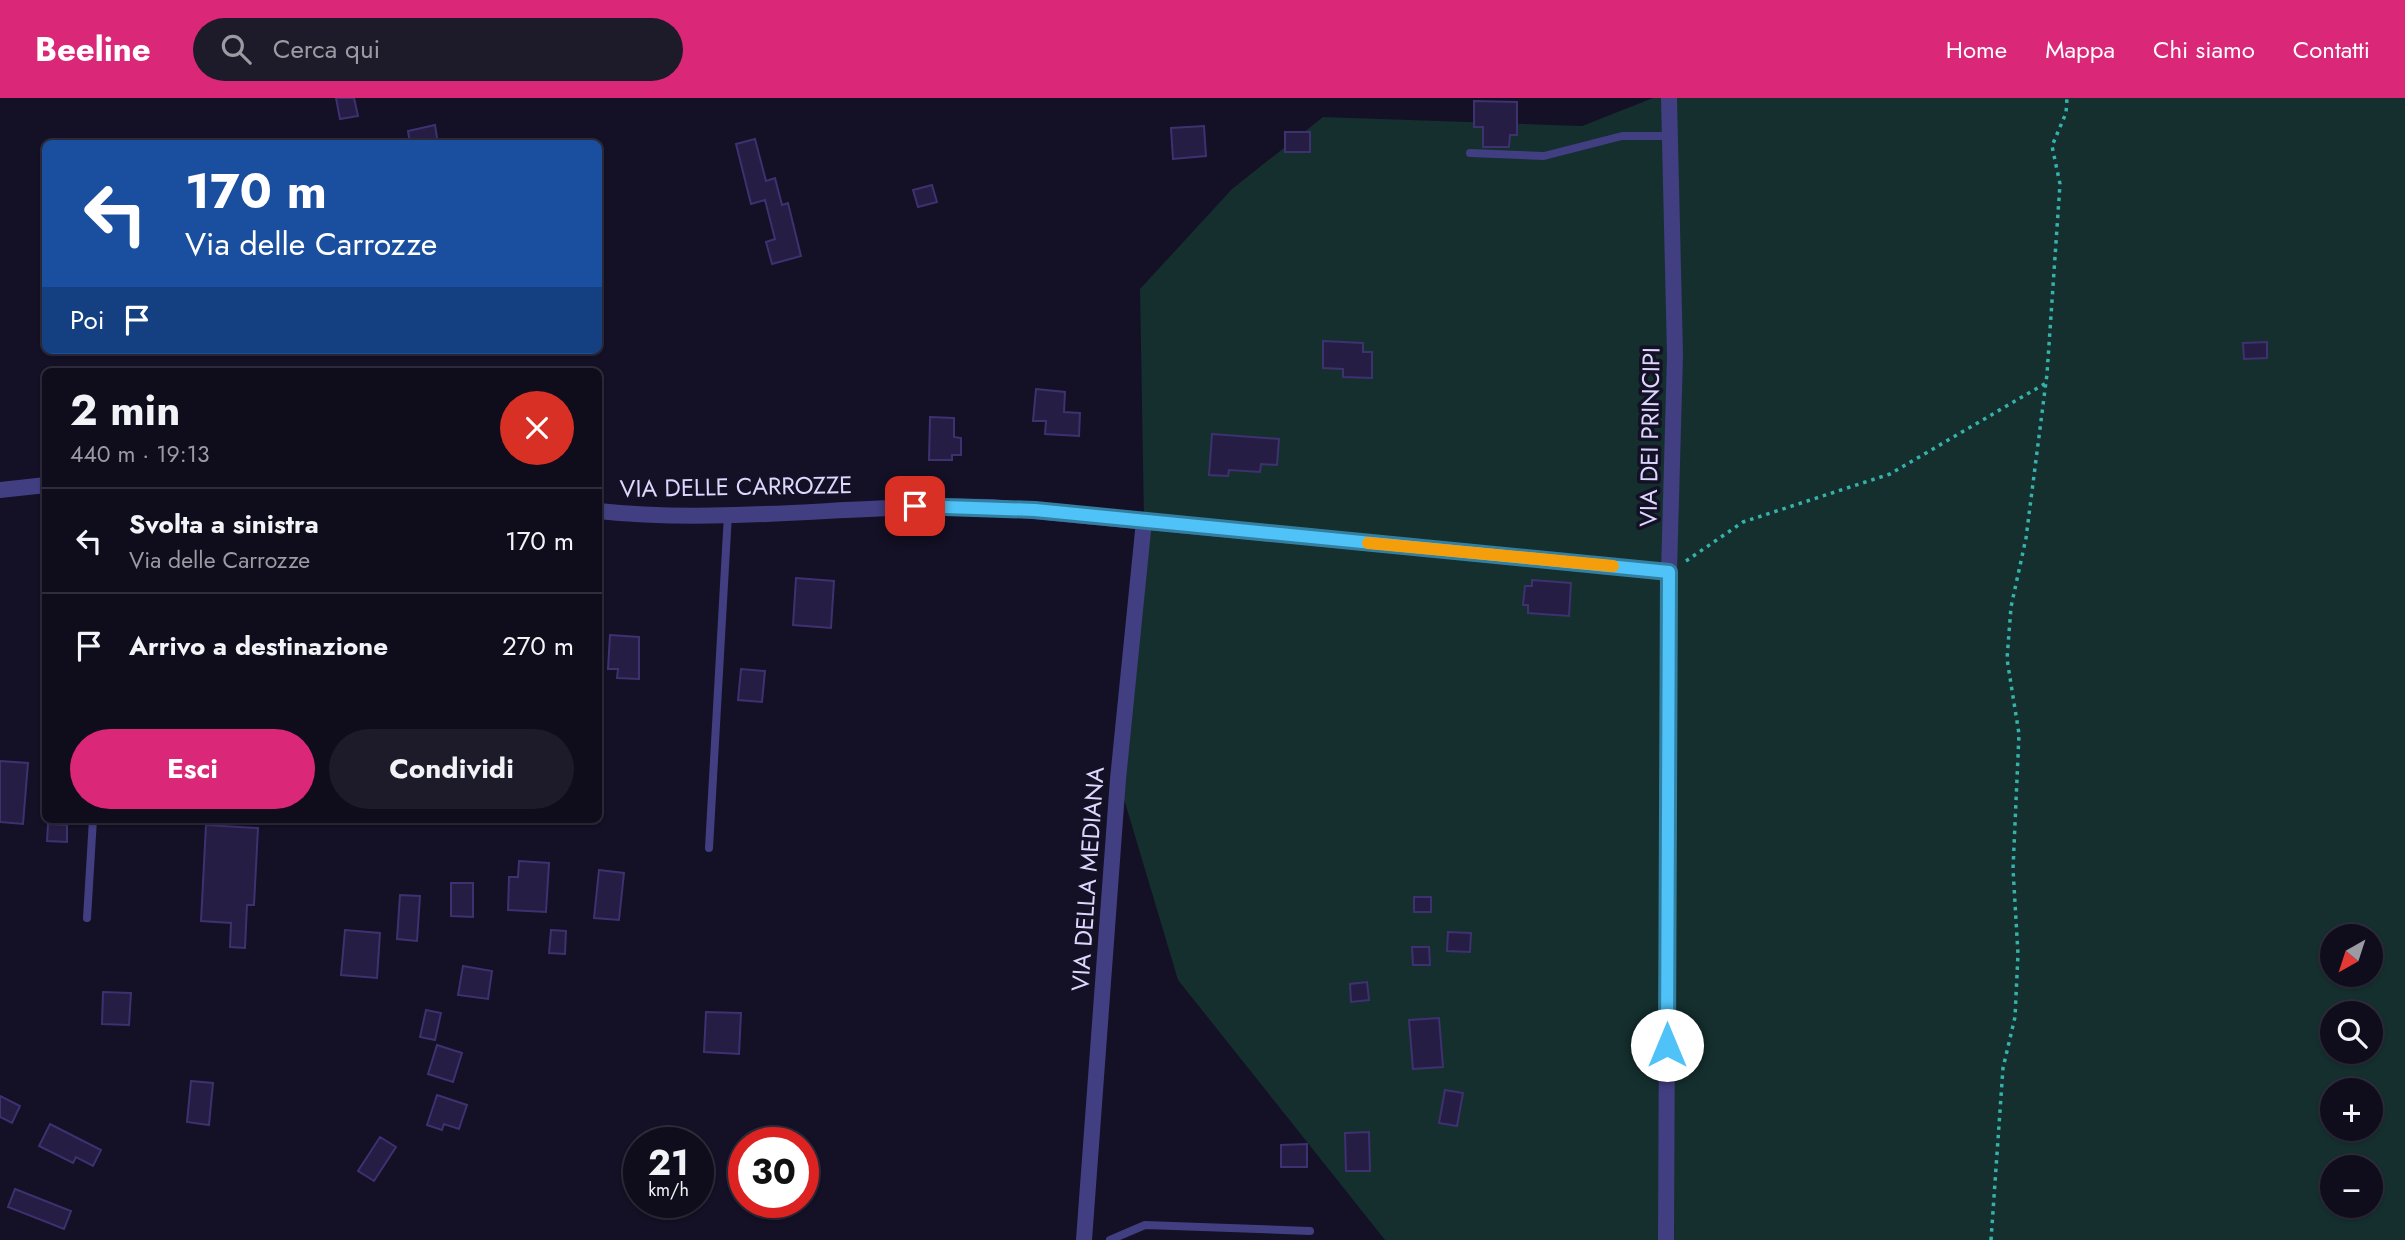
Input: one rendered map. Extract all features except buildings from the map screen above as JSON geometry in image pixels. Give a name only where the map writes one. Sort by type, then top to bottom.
[{"type":"street","name":"VIA DEI PRINCIPI","points":[[1666,1240],[1669,572],[1675,355],[1669,98]]},
{"type":"street","points":[[0,490],[42,485]]},
{"type":"street","name":"VIA DELLE CARROZZE","points":[[602,511],[660,515],[945,506],[1035,510],[1669,572]]},
{"type":"street","name":"VIA DELLA MEDIANA","points":[[1084,1240],[1118,779],[1144,522]]},
{"type":"lane","points":[[1470,153],[1544,156],[1622,136],[1670,136]]},
{"type":"lane","points":[[709,848],[728,513]]},
{"type":"lane","points":[[87,918],[93,823]]},
{"type":"lane","points":[[1110,1240],[1145,1225],[1310,1231]]},
{"type":"path","points":[[1991,1240],[2004,1068],[2015,1017],[2018,954],[2012,869],[2019,734],[2007,659],[2011,607],[2026,538],[2046,383],[2060,184],[2052,146],[2066,113],[2067,98]]},
{"type":"path","points":[[1669,572],[1743,522],[1890,474],[2046,383]]},
{"type":"green space","points":[[1653,98],[2405,98],[2405,1240],[1385,1240],[1178,980],[1118,779],[1144,521],[1140,289],[1232,189],[1323,117],[1582,126]]},
{"type":"slow traffic","points":[[1368,543],[1613,566]]},
{"type":"route","points":[[915,506],[1035,510],[1669,572],[1667,1045]]}]
